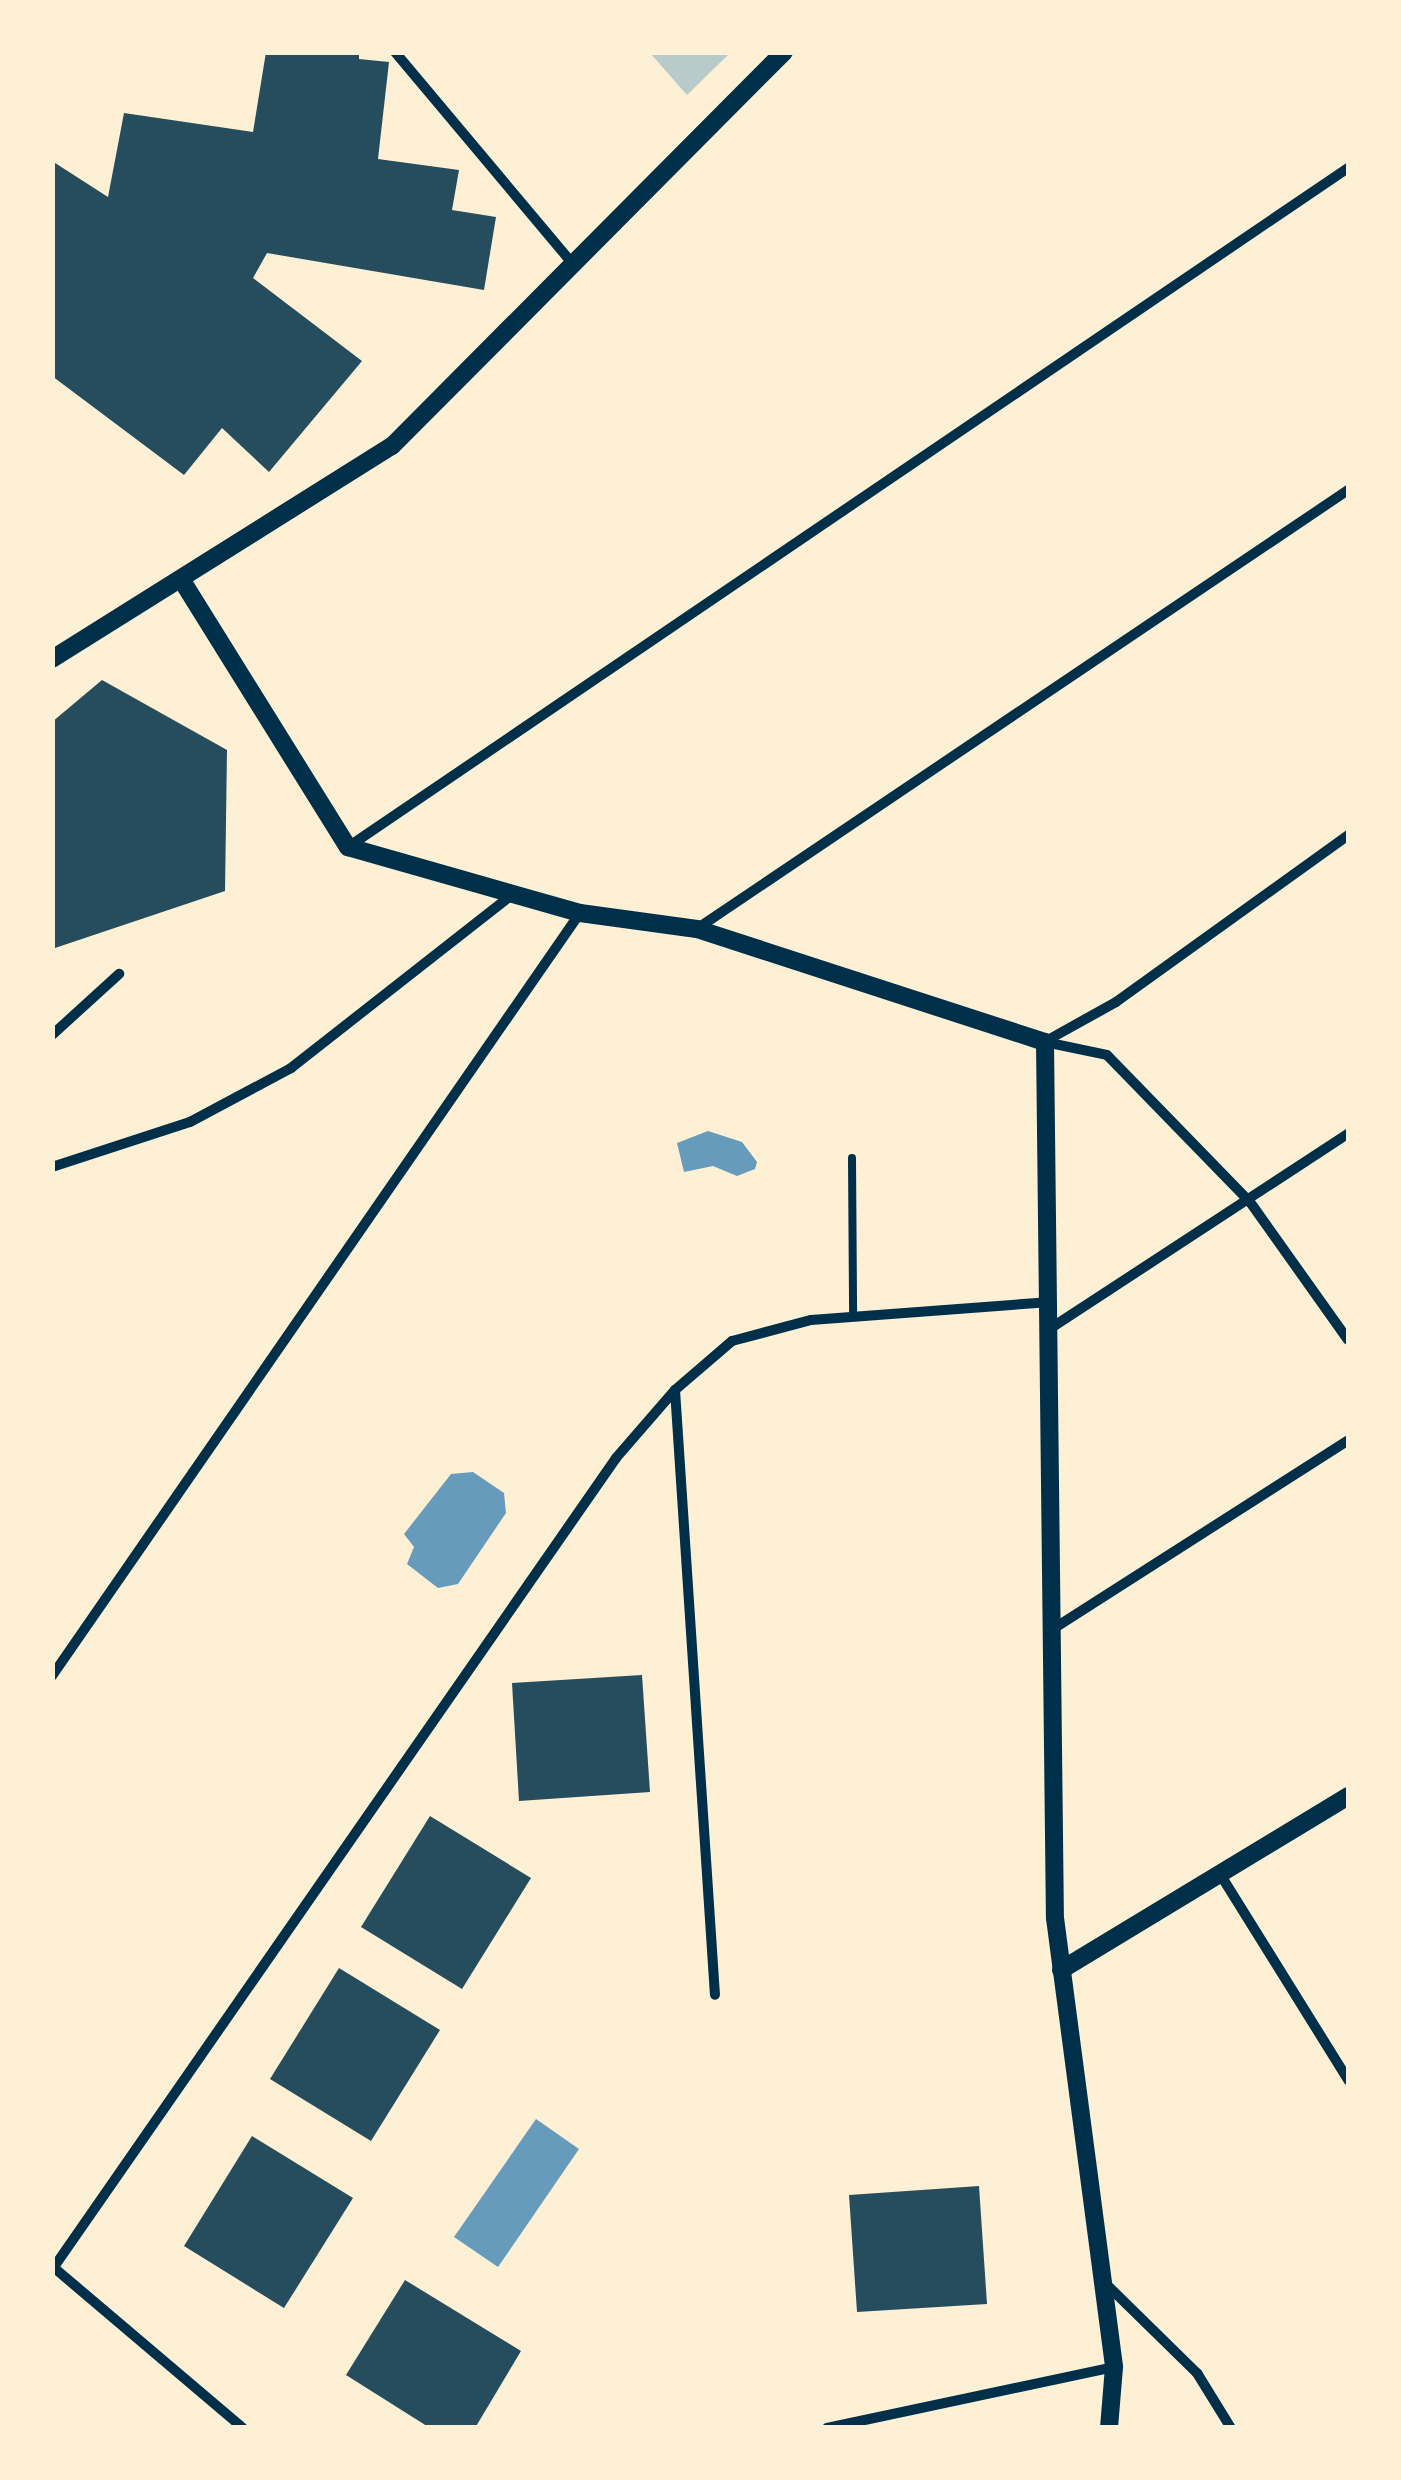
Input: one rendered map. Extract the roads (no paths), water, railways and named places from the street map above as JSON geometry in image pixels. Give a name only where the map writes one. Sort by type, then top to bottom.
[{"type":"street","points":[[396,52],[574,264]]},
{"type":"street","points":[[55,657],[392,446],[784,52]]},
{"type":"street","points":[[348,847],[1348,168]]},
{"type":"street","points":[[697,929],[1348,490]]},
{"type":"street","points":[[181,580],[348,847],[580,913],[697,929],[1045,1042],[1107,1055],[1250,1202],[1348,1340]]},
{"type":"street","points":[[1045,1042],[1116,1002],[1348,834]]},
{"type":"street","points":[[52,1166],[190,1122],[291,1068],[510,896]]},
{"type":"street","points":[[52,1676],[580,913]]},
{"type":"street","points":[[52,1035],[119,974]]},
{"type":"street","points":[[1045,1042],[1060,1970],[1114,2367],[1109,2428]]},
{"type":"street","points":[[1051,1328],[1250,1202],[1348,1134]]},
{"type":"street","points":[[243,2428],[53,2266],[616,1458],[675,1390],[732,1341],[811,1320],[1050,1302]]},
{"type":"street","points":[[675,1390],[714,1995]]},
{"type":"street","points":[[1053,1629],[1348,1440]]},
{"type":"street","points":[[1060,1970],[1348,1796]]},
{"type":"street","points":[[1220,1874],[1348,2080]]},
{"type":"street","points":[[1102,2280],[1197,2374],[1230,2428]]},
{"type":"street","points":[[826,2428],[1114,2367]]},
{"type":"lane","points":[[852,1158],[853,1317]]},
{"type":"water","points":[[708,1131],[742,1142],[757,1162],[755,1169],[737,1176],[713,1166],[684,1172],[677,1143]]},
{"type":"water","points":[[473,1472],[504,1493],[506,1513],[458,1584],[438,1588],[407,1564],[414,1547],[404,1534],[451,1474]]},
{"type":"water","points":[[536,2119],[579,2149],[498,2267],[454,2237]]}]
